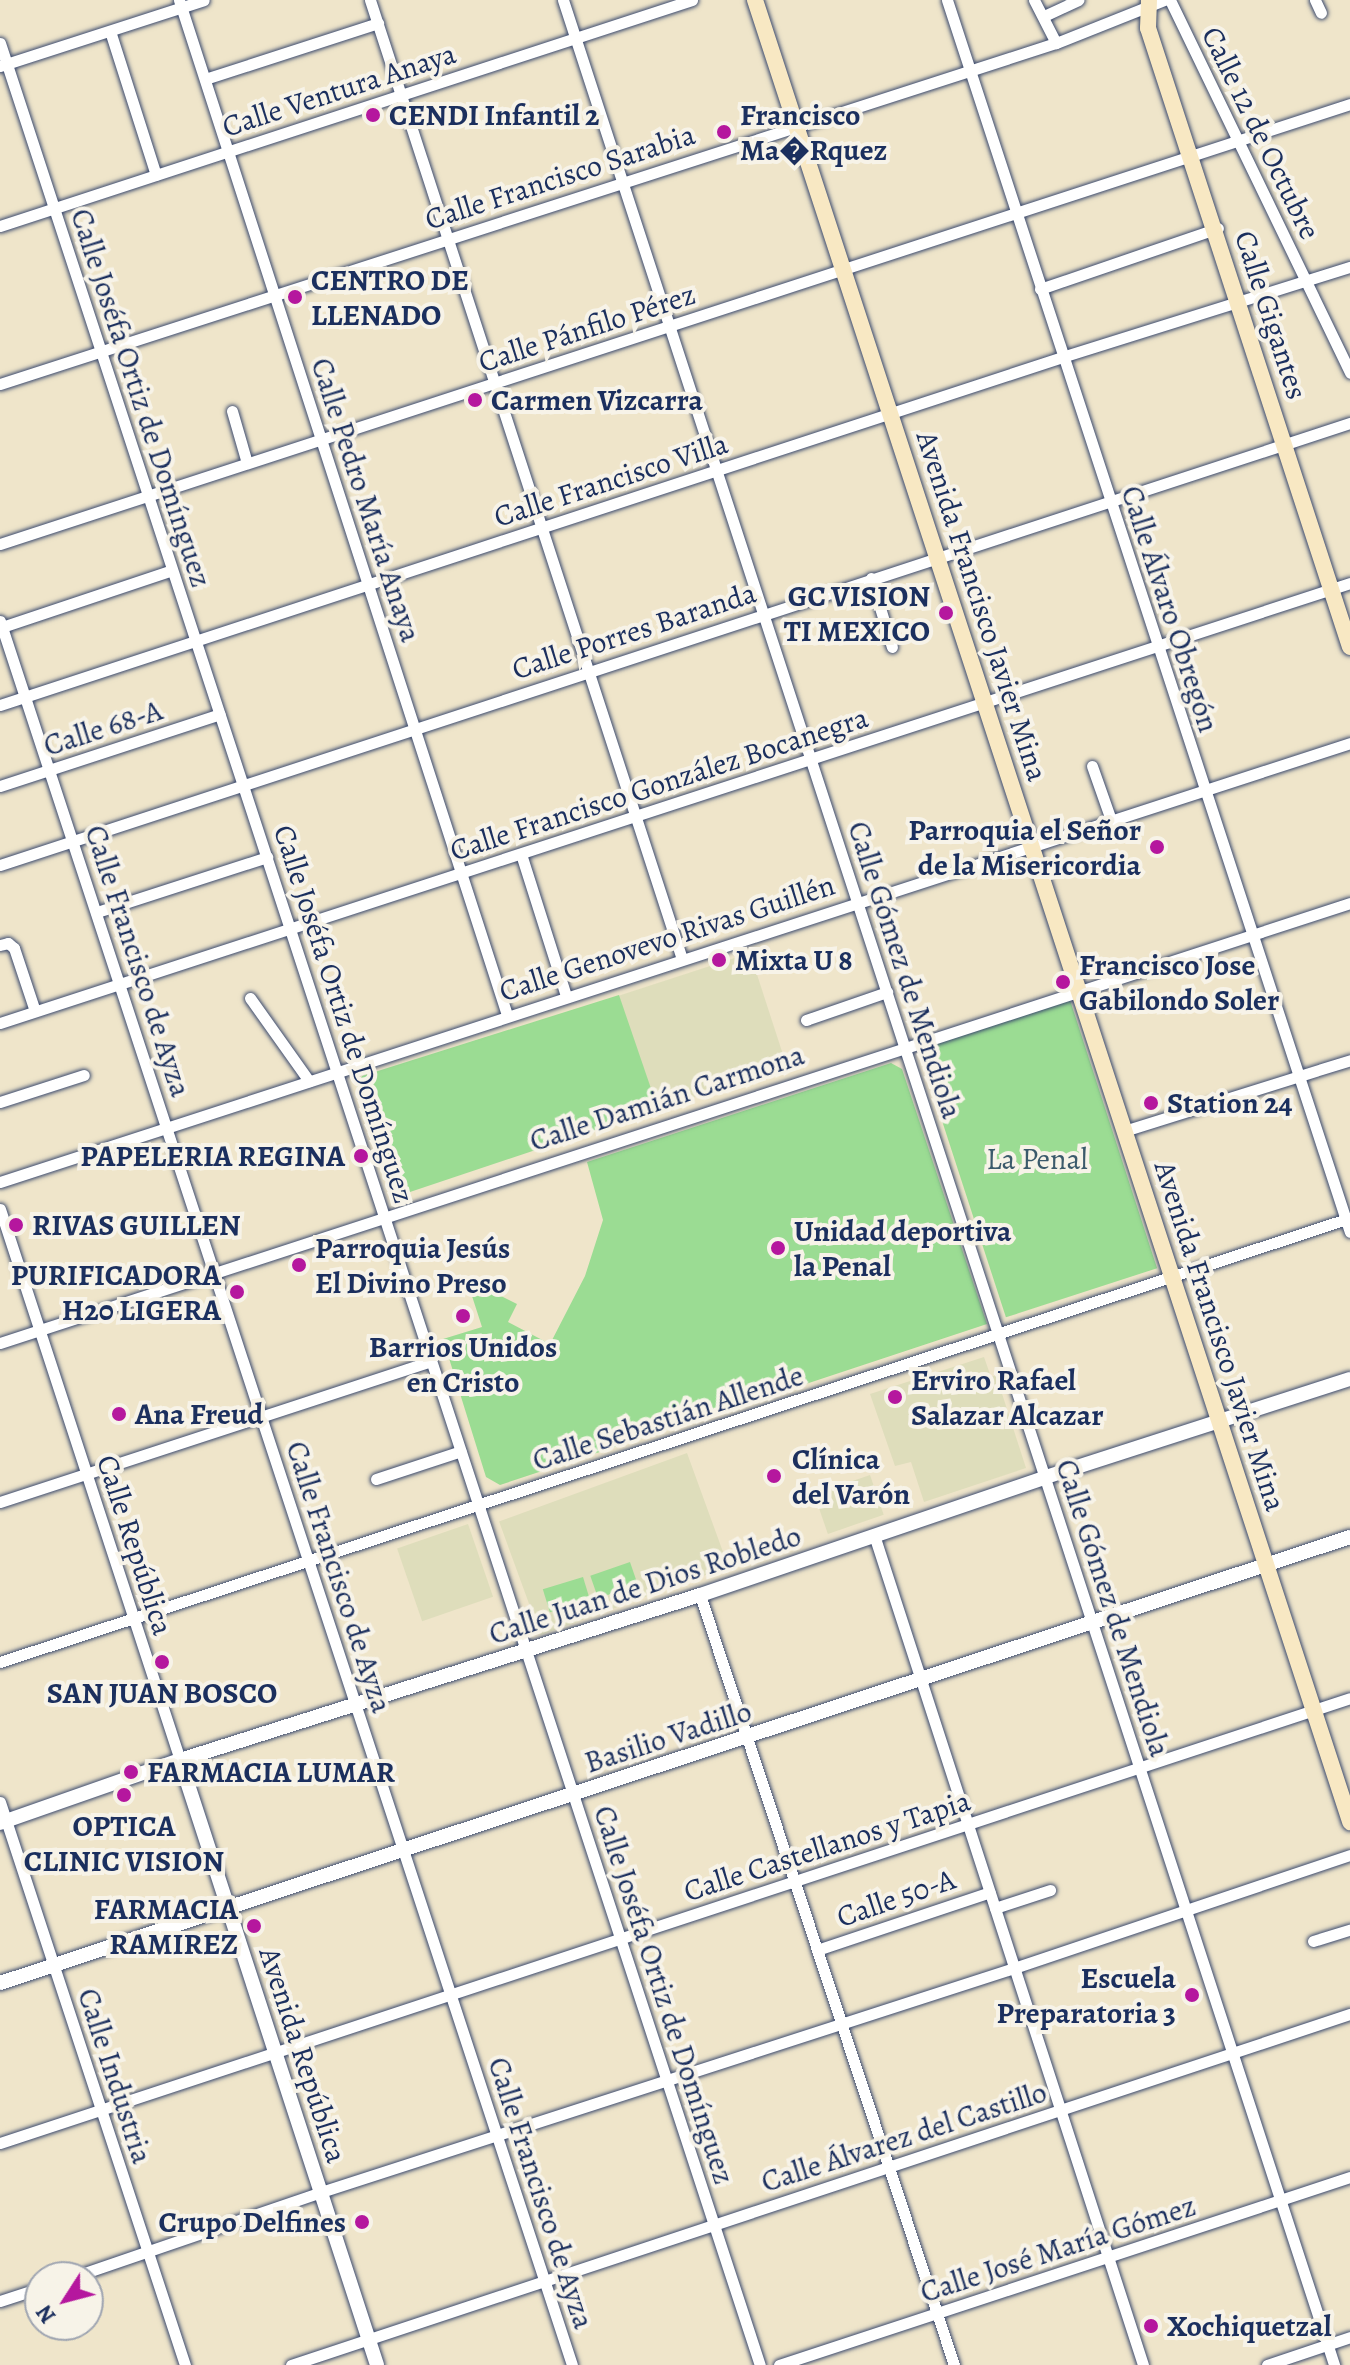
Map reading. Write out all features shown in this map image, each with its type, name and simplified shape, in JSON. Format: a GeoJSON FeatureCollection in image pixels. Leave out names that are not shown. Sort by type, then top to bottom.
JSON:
{"type":"FeatureCollection","features":[{"type":"Feature","properties":{"kind":"main road","name":"Avenida Francisco Javier Mina"},"geometry":{"type":"LineString","coordinates":[[755,0],[1350,1822]]}},
{"type":"Feature","properties":{"kind":"main road","name":"Calle Gigantes"},"geometry":{"type":"LineString","coordinates":[[1144,6],[1189,159],[1216,229],[1237,303],[1350,647]]}},
{"type":"Feature","properties":{"kind":"street"},"geometry":{"type":"LineString","coordinates":[[3,65],[110,31],[180,4],[204,0]]}},
{"type":"Feature","properties":{"kind":"street"},"geometry":{"type":"LineString","coordinates":[[370,0],[682,959]]}},
{"type":"Feature","properties":{"kind":"street","name":"Calle Gómez de Mendiola"},"geometry":{"type":"LineString","coordinates":[[563,0],[1334,2365]]}},
{"type":"Feature","properties":{"kind":"street","name":"Calle Ventura Anaya"},"geometry":{"type":"LineString","coordinates":[[0,226],[692,0]]}},
{"type":"Feature","properties":{"kind":"street","name":"Calle Álvaro Obregón"},"geometry":{"type":"LineString","coordinates":[[947,0],[1156,647],[1350,1232]]}},
{"type":"Feature","properties":{"kind":"street"},"geometry":{"type":"LineString","coordinates":[[1034,0],[1056,43]]}},
{"type":"Feature","properties":{"kind":"street"},"geometry":{"type":"LineString","coordinates":[[1044,16],[1079,0]]}},
{"type":"Feature","properties":{"kind":"street","name":"Calle Francisco Sarabia"},"geometry":{"type":"LineString","coordinates":[[0,384],[1056,43],[1144,6],[1167,0]]}},
{"type":"Feature","properties":{"kind":"street","name":"Calle 12 de Octubre"},"geometry":{"type":"LineString","coordinates":[[1167,0],[1241,142],[1350,373]]}},
{"type":"Feature","properties":{"kind":"street"},"geometry":{"type":"LineString","coordinates":[[1315,0],[1321,13]]}},
{"type":"Feature","properties":{"kind":"street","name":"Calle Pedro María Anaya"},"geometry":{"type":"LineString","coordinates":[[180,4],[507,1015]]}},
{"type":"Feature","properties":{"kind":"street"},"geometry":{"type":"LineString","coordinates":[[205,79],[378,23]]}},
{"type":"Feature","properties":{"kind":"street"},"geometry":{"type":"LineString","coordinates":[[110,31],[156,175]]}},
{"type":"Feature","properties":{"kind":"street","name":"Calle Joséfa Ortiz de Domínguez"},"geometry":{"type":"LineString","coordinates":[[0,43],[3,65],[386,1215],[760,2365]]}},
{"type":"Feature","properties":{"kind":"street","name":"Calle Pánfilo Pérez"},"geometry":{"type":"LineString","coordinates":[[0,544],[1189,159],[1350,104]]}},
{"type":"Feature","properties":{"kind":"street"},"geometry":{"type":"LineString","coordinates":[[1040,289],[1216,229]]}},
{"type":"Feature","properties":{"kind":"street","name":"Calle Francisco Villa"},"geometry":{"type":"LineString","coordinates":[[0,705],[1062,357],[1350,267]]}},
{"type":"Feature","properties":{"kind":"street"},"geometry":{"type":"LineString","coordinates":[[232,411],[247,463]]}},
{"type":"Feature","properties":{"kind":"street","name":"Calle Porres Baranda"},"geometry":{"type":"LineString","coordinates":[[0,865],[1350,423]]}},
{"type":"Feature","properties":{"kind":"street"},"geometry":{"type":"LineString","coordinates":[[1,624],[172,570]]}},
{"type":"Feature","properties":{"kind":"street"},"geometry":{"type":"LineString","coordinates":[[871,578],[892,647]]}},
{"type":"Feature","properties":{"kind":"street","name":"Calle Francisco González Bocanegra"},"geometry":{"type":"LineString","coordinates":[[0,1023],[1350,583]]}},
{"type":"Feature","properties":{"kind":"street","name":"Calle Francisco de Ayza"},"geometry":{"type":"LineString","coordinates":[[1,624],[572,2365]]}},
{"type":"Feature","properties":{"kind":"street","name":"Calle 68-A"},"geometry":{"type":"LineString","coordinates":[[0,786],[220,714]]}},
{"type":"Feature","properties":{"kind":"street","name":"Calle Genovevo Rivas Guillén"},"geometry":{"type":"LineString","coordinates":[[0,1182],[1350,743]]}},
{"type":"Feature","properties":{"kind":"street"},"geometry":{"type":"LineString","coordinates":[[1092,766],[1111,820]]}},
{"type":"Feature","properties":{"kind":"street"},"geometry":{"type":"LineString","coordinates":[[521,854],[566,996]]}},
{"type":"Feature","properties":{"kind":"street"},"geometry":{"type":"LineString","coordinates":[[97,912],[267,857]]}},
{"type":"Feature","properties":{"kind":"street","name":"Calle Damián Carmona"},"geometry":{"type":"LineString","coordinates":[[0,1343],[1078,989],[1350,903]]}},
{"type":"Feature","properties":{"kind":"street"},"geometry":{"type":"LineString","coordinates":[[0,945],[8,943],[14,948],[35,1011]]}},
{"type":"Feature","properties":{"kind":"street"},"geometry":{"type":"LineString","coordinates":[[806,1020],[887,992]]}},
{"type":"Feature","properties":{"kind":"street"},"geometry":{"type":"LineString","coordinates":[[250,998],[309,1081]]}},
{"type":"Feature","properties":{"kind":"street"},"geometry":{"type":"LineString","coordinates":[[1124,1131],[1350,1060]]}},
{"type":"Feature","properties":{"kind":"street"},"geometry":{"type":"LineString","coordinates":[[0,1102],[84,1075]]}},
{"type":"Feature","properties":{"kind":"street","name":"Calle República"},"geometry":{"type":"LineString","coordinates":[[0,1209],[180,1760]]}},
{"type":"Feature","properties":{"kind":"street","name":"Calle Sebastián Allende"},"geometry":{"type":"LineString","coordinates":[[0,1662],[1348,1219]]}},
{"type":"Feature","properties":{"kind":"street"},"geometry":{"type":"LineString","coordinates":[[0,1502],[431,1361]]}},
{"type":"Feature","properties":{"kind":"street","name":"Calle Juan de Dios Robledo"},"geometry":{"type":"LineString","coordinates":[[3,1822],[180,1760],[700,1595],[875,1538],[1046,1477],[1350,1379]]}},
{"type":"Feature","properties":{"kind":"street"},"geometry":{"type":"LineString","coordinates":[[376,1479],[461,1451]]}},
{"type":"Feature","properties":{"kind":"street","name":"Basilio Vadillo"},"geometry":{"type":"LineString","coordinates":[[0,1983],[921,1682],[1093,1621],[1350,1537]]}},
{"type":"Feature","properties":{"kind":"street"},"geometry":{"type":"LineString","coordinates":[[875,1538],[1143,2365]]}},
{"type":"Feature","properties":{"kind":"street"},"geometry":{"type":"LineString","coordinates":[[700,1595],[954,2365]]}},
{"type":"Feature","properties":{"kind":"street","name":"Calle Castellanos y Tapia"},"geometry":{"type":"LineString","coordinates":[[0,2143],[1350,1698]]}},
{"type":"Feature","properties":{"kind":"street","name":"Avenida República"},"geometry":{"type":"LineString","coordinates":[[180,1760],[377,2365]]}},
{"type":"Feature","properties":{"kind":"street","name":"Calle Industria"},"geometry":{"type":"LineString","coordinates":[[0,1802],[3,1822],[54,1966],[185,2365]]}},
{"type":"Feature","properties":{"kind":"street"},"geometry":{"type":"LineString","coordinates":[[104,2267],[321,2192],[498,2137],[1350,1855]]}},
{"type":"Feature","properties":{"kind":"street"},"geometry":{"type":"LineString","coordinates":[[995,1908],[1050,1890]]}},
{"type":"Feature","properties":{"kind":"street","name":"Calle 50-A"},"geometry":{"type":"LineString","coordinates":[[817,1950],[990,1892]]}},
{"type":"Feature","properties":{"kind":"street"},"geometry":{"type":"LineString","coordinates":[[1313,1941],[1350,1930]]}},
{"type":"Feature","properties":{"kind":"street","name":"Calle Álvarez del Castillo"},"geometry":{"type":"LineString","coordinates":[[291,2365],[1350,2014]]}},
{"type":"Feature","properties":{"kind":"street","name":"Calle José María Gómez"},"geometry":{"type":"LineString","coordinates":[[779,2365],[1350,2177]]}},
{"type":"Feature","properties":{"kind":"street"},"geometry":{"type":"LineString","coordinates":[[0,2301],[24,2293]]}},
{"type":"Feature","properties":{"kind":"street"},"geometry":{"type":"LineString","coordinates":[[1267,2365],[1350,2337]]}},
{"type":"Feature","properties":{"kind":"shaded area"},"geometry":{"type":"Polygon","coordinates":[[[750,953],[787,1067],[656,1110],[619,996],[750,953]]]}},
{"type":"Feature","properties":{"kind":"shaded area"},"geometry":{"type":"Polygon","coordinates":[[[984,1357],[991,1377],[996,1375],[1026,1468],[924,1502],[911,1462],[895,1466],[870,1394],[984,1357]]]}},
{"type":"Feature","properties":{"kind":"shaded area"},"geometry":{"type":"Polygon","coordinates":[[[687,1453],[728,1567],[540,1635],[499,1521],[687,1453]]]}},
{"type":"Feature","properties":{"kind":"shaded area"},"geometry":{"type":"Polygon","coordinates":[[[870,1475],[884,1515],[828,1534],[814,1494],[870,1475]]]}},
{"type":"Feature","properties":{"kind":"shaded area"},"geometry":{"type":"Polygon","coordinates":[[[468,1524],[493,1597],[422,1621],[397,1548],[468,1524]]]}},
{"type":"Feature","properties":{"kind":"green space"},"geometry":{"type":"Polygon","coordinates":[[[619,995],[658,1109],[404,1194],[390,1190],[357,1087],[362,1076],[619,995]]]}},
{"type":"Feature","properties":{"kind":"green space","name":"La Penal"},"geometry":{"type":"Polygon","coordinates":[[[1070,1000],[1157,1268],[1006,1317],[919,1049],[1070,1000]]]}},
{"type":"Feature","properties":{"kind":"green space","name":"Unidad deportiva la Penal"},"geometry":{"type":"Polygon","coordinates":[[[891,1063],[902,1069],[987,1324],[500,1485],[486,1477],[443,1339],[482,1327],[472,1296],[489,1290],[517,1304],[508,1322],[550,1344],[585,1276],[603,1220],[587,1162],[891,1063]]]}},
{"type":"Feature","properties":{"kind":"green space"},"geometry":{"type":"Polygon","coordinates":[[[630,1562],[638,1585],[598,1598],[590,1576],[630,1562]]]}},
{"type":"Feature","properties":{"kind":"green space"},"geometry":{"type":"Polygon","coordinates":[[[583,1577],[590,1600],[550,1612],[543,1589],[583,1577]]]}},
{"type":"Feature","properties":{"kind":"place","name":"CENDI Infantil 2"},"geometry":{"type":"Point","coordinates":[373,115]}},
{"type":"Feature","properties":{"kind":"place","name":"Francisco Ma�Rquez"},"geometry":{"type":"Point","coordinates":[724,132]}},
{"type":"Feature","properties":{"kind":"place","name":"CENTRO DE LLENADO"},"geometry":{"type":"Point","coordinates":[295,297]}},
{"type":"Feature","properties":{"kind":"place","name":"Carmen Vizcarra"},"geometry":{"type":"Point","coordinates":[475,400]}},
{"type":"Feature","properties":{"kind":"place","name":"GC VISION TI MEXICO"},"geometry":{"type":"Point","coordinates":[946,613]}},
{"type":"Feature","properties":{"kind":"place","name":"Parroquia el Señor de la Misericordia"},"geometry":{"type":"Point","coordinates":[1157,847]}},
{"type":"Feature","properties":{"kind":"place","name":"Mixta U 8"},"geometry":{"type":"Point","coordinates":[719,960]}},
{"type":"Feature","properties":{"kind":"place","name":"Francisco Jose Gabilondo Soler"},"geometry":{"type":"Point","coordinates":[1063,982]}},
{"type":"Feature","properties":{"kind":"place","name":"Station 24"},"geometry":{"type":"Point","coordinates":[1151,1103]}},
{"type":"Feature","properties":{"kind":"place","name":"PAPELERIA REGINA"},"geometry":{"type":"Point","coordinates":[361,1156]}},
{"type":"Feature","properties":{"kind":"place","name":"RIVAS GUILLEN"},"geometry":{"type":"Point","coordinates":[16,1225]}},
{"type":"Feature","properties":{"kind":"place","name":"Unidad deportiva la Penal"},"geometry":{"type":"Point","coordinates":[778,1248]}},
{"type":"Feature","properties":{"kind":"place","name":"Parroquia Jesús El Divino Preso"},"geometry":{"type":"Point","coordinates":[299,1265]}},
{"type":"Feature","properties":{"kind":"place","name":"PURIFICADORA H20 LIGERA"},"geometry":{"type":"Point","coordinates":[237,1292]}},
{"type":"Feature","properties":{"kind":"place","name":"Barrios Unidos en Cristo"},"geometry":{"type":"Point","coordinates":[463,1316]}},
{"type":"Feature","properties":{"kind":"place","name":"Erviro Rafael Salazar Alcazar"},"geometry":{"type":"Point","coordinates":[895,1397]}},
{"type":"Feature","properties":{"kind":"place","name":"Ana Freud"},"geometry":{"type":"Point","coordinates":[119,1414]}},
{"type":"Feature","properties":{"kind":"place","name":"Clínica del Varón"},"geometry":{"type":"Point","coordinates":[774,1476]}},
{"type":"Feature","properties":{"kind":"place","name":"SAN JUAN BOSCO"},"geometry":{"type":"Point","coordinates":[162,1662]}},
{"type":"Feature","properties":{"kind":"place","name":"FARMACIA LUMAR"},"geometry":{"type":"Point","coordinates":[131,1772]}},
{"type":"Feature","properties":{"kind":"place","name":"OPTICA CLINIC VISION"},"geometry":{"type":"Point","coordinates":[124,1795]}},
{"type":"Feature","properties":{"kind":"place","name":"FARMACIA RAMIREZ"},"geometry":{"type":"Point","coordinates":[254,1926]}},
{"type":"Feature","properties":{"kind":"place","name":"Escuela Preparatoria 3"},"geometry":{"type":"Point","coordinates":[1192,1995]}},
{"type":"Feature","properties":{"kind":"place","name":"Crupo Delfines"},"geometry":{"type":"Point","coordinates":[362,2222]}},
{"type":"Feature","properties":{"kind":"place","name":"Xochiquetzal"},"geometry":{"type":"Point","coordinates":[1151,2326]}}]}
